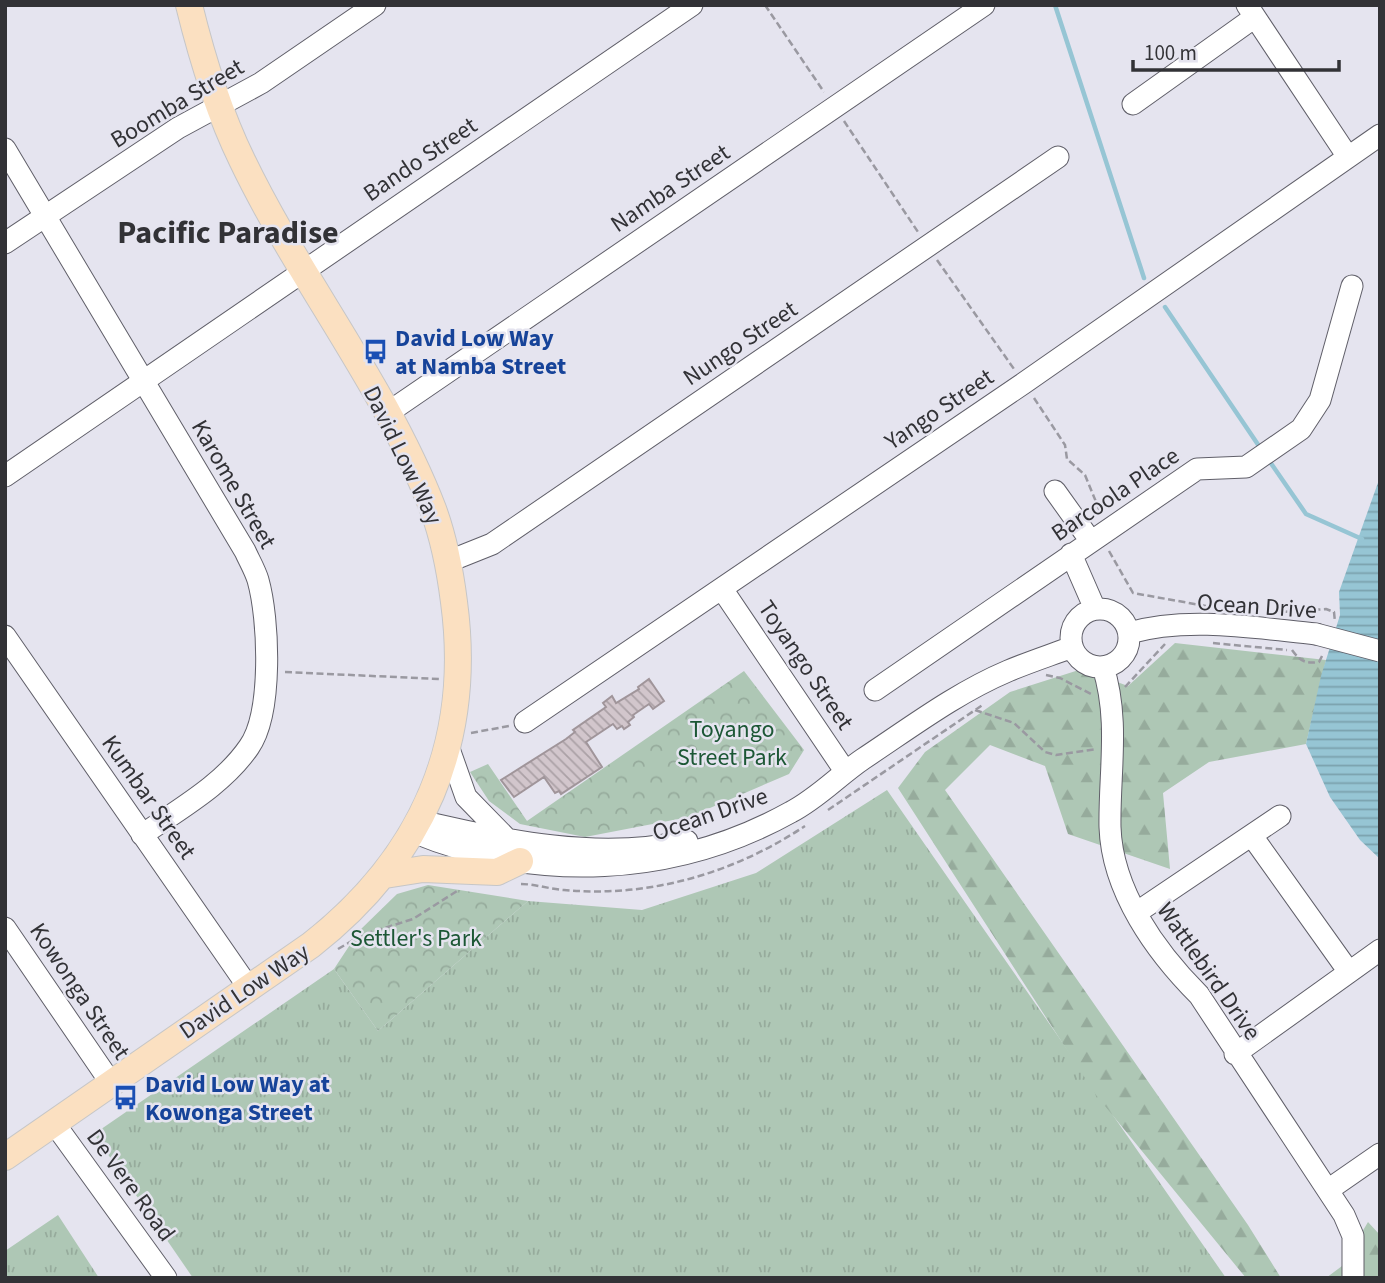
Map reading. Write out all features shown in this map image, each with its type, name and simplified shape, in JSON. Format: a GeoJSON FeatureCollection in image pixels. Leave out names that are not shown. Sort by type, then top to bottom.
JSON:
{"type":"FeatureCollection","features":[{"type":"Feature","properties":{"kind":"main road","name":"David Low Way"},"geometry":{"type":"LineString","coordinates":[[5,1157],[328,932],[386,875],[417,827],[433,794],[449,740],[458,679],[456,620],[447,562],[429,500],[386,414],[251,178],[219,106],[189,5]]}},
{"type":"Feature","properties":{"kind":"main road"},"geometry":{"type":"LineString","coordinates":[[386,875],[423,869],[497,872],[514,850]]}},
{"type":"Feature","properties":{"kind":"street","name":"Boomba Street"},"geometry":{"type":"LineString","coordinates":[[5,243],[178,128],[261,83],[375,5]]}},
{"type":"Feature","properties":{"kind":"street","name":"Bando Street"},"geometry":{"type":"LineString","coordinates":[[5,476],[303,269],[692,5]]}},
{"type":"Feature","properties":{"kind":"street","name":"Namba Street"},"geometry":{"type":"LineString","coordinates":[[386,414],[984,5]]}},
{"type":"Feature","properties":{"kind":"street"},"geometry":{"type":"LineString","coordinates":[[1133,104],[1251,11],[1348,157]]}},
{"type":"Feature","properties":{"kind":"street","name":"Yango Street"},"geometry":{"type":"LineString","coordinates":[[526,722],[1024,383],[1380,135]]}},
{"type":"Feature","properties":{"kind":"street","name":"Karome Street"},"geometry":{"type":"LineString","coordinates":[[5,149],[245,551],[258,580],[267,671],[264,702],[251,746],[229,771],[142,835]]}},
{"type":"Feature","properties":{"kind":"street","name":"Nungo Street"},"geometry":{"type":"LineString","coordinates":[[447,562],[492,544],[1058,157]]}},
{"type":"Feature","properties":{"kind":"street","name":"Barcoola Place"},"geometry":{"type":"LineString","coordinates":[[875,690],[1098,534],[1197,469],[1246,467],[1301,429],[1320,400],[1352,286]]}},
{"type":"Feature","properties":{"kind":"street"},"geometry":{"type":"LineString","coordinates":[[1055,491],[1098,534]]}},
{"type":"Feature","properties":{"kind":"street"},"geometry":{"type":"LineString","coordinates":[[1072,554],[1095,609]]}},
{"type":"Feature","properties":{"kind":"street","name":"Toyango Street"},"geometry":{"type":"LineString","coordinates":[[722,589],[845,771]]}},
{"type":"Feature","properties":{"kind":"street"},"geometry":{"type":"LineString","coordinates":[[1095,609],[1113,611],[1127,624],[1129,633],[1126,652],[1120,659],[1103,667],[1084,662],[1072,647],[1073,627],[1086,612],[1095,609]]}},
{"type":"Feature","properties":{"kind":"street","name":"Ocean Drive"},"geometry":{"type":"LineString","coordinates":[[1129,633],[1146,628],[1234,625],[1325,636],[1380,651]]}},
{"type":"Feature","properties":{"kind":"street","name":"Kumbar Street"},"geometry":{"type":"LineString","coordinates":[[5,636],[249,988]]}},
{"type":"Feature","properties":{"kind":"street","name":"Ocean Drive"},"geometry":{"type":"LineString","coordinates":[[417,827],[443,844],[514,850],[562,867],[614,867],[652,863],[694,852],[764,827],[790,813],[811,801],[845,771],[965,693],[1006,671],[1072,647]]}},
{"type":"Feature","properties":{"kind":"street","name":"Wattlebird Drive"},"geometry":{"type":"LineString","coordinates":[[1103,667],[1114,712],[1110,830],[1122,889],[1177,974],[1199,995],[1235,1054],[1328,1190],[1353,1236],[1353,1278]]}},
{"type":"Feature","properties":{"kind":"street"},"geometry":{"type":"LineString","coordinates":[[449,740],[466,797],[514,850]]}},
{"type":"Feature","properties":{"kind":"street"},"geometry":{"type":"LineString","coordinates":[[1136,913],[1280,816]]}},
{"type":"Feature","properties":{"kind":"street"},"geometry":{"type":"LineString","coordinates":[[1252,836],[1349,972]]}},
{"type":"Feature","properties":{"kind":"street","name":"Kowonga Street"},"geometry":{"type":"LineString","coordinates":[[5,929],[111,1083]]}},
{"type":"Feature","properties":{"kind":"street"},"geometry":{"type":"LineString","coordinates":[[1235,1054],[1380,950]]}},
{"type":"Feature","properties":{"kind":"street","name":"De Vere Road"},"geometry":{"type":"LineString","coordinates":[[54,1123],[166,1278]]}},
{"type":"Feature","properties":{"kind":"street"},"geometry":{"type":"LineString","coordinates":[[1328,1190],[1380,1154]]}},
{"type":"Feature","properties":{"kind":"path"},"geometry":{"type":"LineString","coordinates":[[765,5],[1024,383],[1065,445],[1067,459],[1085,475],[1098,534],[1133,593],[1211,607]]}},
{"type":"Feature","properties":{"kind":"path"},"geometry":{"type":"LineString","coordinates":[[1274,612],[1326,609],[1334,612],[1336,620],[1325,636],[1319,663],[1301,661],[1292,650]]}},
{"type":"Feature","properties":{"kind":"path"},"geometry":{"type":"LineString","coordinates":[[267,671],[458,679]]}},
{"type":"Feature","properties":{"kind":"path"},"geometry":{"type":"LineString","coordinates":[[975,710],[1014,723],[1045,752],[1056,755],[1113,747]]}},
{"type":"Feature","properties":{"kind":"path"},"geometry":{"type":"LineString","coordinates":[[449,740],[526,722]]}},
{"type":"Feature","properties":{"kind":"green space"},"geometry":{"type":"Polygon","coordinates":[[[1175,643],[1326,660],[1306,744],[1209,762],[1163,793],[1170,869],[1068,834],[1045,766],[990,745],[945,790],[1248,1225],[1281,1278],[1246,1278],[1096,1095],[898,788],[925,752],[1010,692],[1082,669],[1128,686],[1175,643]]]}},
{"type":"Feature","properties":{"kind":"green space","name":"Toyango Street Park"},"geometry":{"type":"Polygon","coordinates":[[[744,671],[804,750],[789,774],[689,817],[585,837],[520,824],[489,801],[470,772],[488,764],[527,821],[744,671]]]}},
{"type":"Feature","properties":{"kind":"green space"},"geometry":{"type":"Polygon","coordinates":[[[887,790],[1226,1278],[193,1278],[94,1134],[334,969],[378,1031],[528,901],[642,910],[756,873],[887,790]]]}},
{"type":"Feature","properties":{"kind":"green space","name":"Settler's Park"},"geometry":{"type":"Polygon","coordinates":[[[428,885],[528,901],[378,1031],[334,969],[359,931],[397,894],[428,885]]]}},
{"type":"Feature","properties":{"kind":"green space"},"geometry":{"type":"Polygon","coordinates":[[[58,1215],[99,1278],[5,1278],[5,1251],[58,1215]]]}},
{"type":"Feature","properties":{"kind":"green space"},"geometry":{"type":"Polygon","coordinates":[[[1368,1222],[1380,1235],[1380,1278],[1326,1278],[1342,1266],[1368,1222]]]}},
{"type":"Feature","properties":{"kind":"water"},"geometry":{"type":"Polygon","coordinates":[[[1380,477],[1380,859],[1360,840],[1330,797],[1306,744],[1321,676],[1340,615],[1339,592],[1380,477]]]}},
{"type":"Feature","properties":{"kind":"building"},"geometry":{"type":"Polygon","coordinates":[[[649,679],[664,701],[653,709],[649,704],[633,715],[628,722],[630,725],[624,729],[622,726],[617,729],[613,724],[586,742],[602,767],[561,794],[559,791],[555,793],[544,777],[514,797],[501,780],[566,739],[575,732],[573,730],[606,707],[603,703],[612,696],[616,703],[639,689],[638,687],[649,679]]]}},
{"type":"Feature","properties":{"kind":"waterway"},"geometry":{"type":"LineString","coordinates":[[1055,5],[1144,278]]}},
{"type":"Feature","properties":{"kind":"waterway"},"geometry":{"type":"LineString","coordinates":[[1165,307],[1261,449]]}},
{"type":"Feature","properties":{"kind":"waterway"},"geometry":{"type":"LineString","coordinates":[[1268,459],[1306,514],[1362,539]]}},
{"type":"Feature","properties":{"kind":"place","name":"David Low Way at Namba Street"},"geometry":{"type":"Point","coordinates":[375,352]}},
{"type":"Feature","properties":{"kind":"place","name":"David Low Way at Kowonga Street"},"geometry":{"type":"Point","coordinates":[125,1098]}},
{"type":"Feature","properties":{"kind":"district","name":"Pacific Paradise"},"geometry":{"type":"Point","coordinates":[228,232]}}]}
